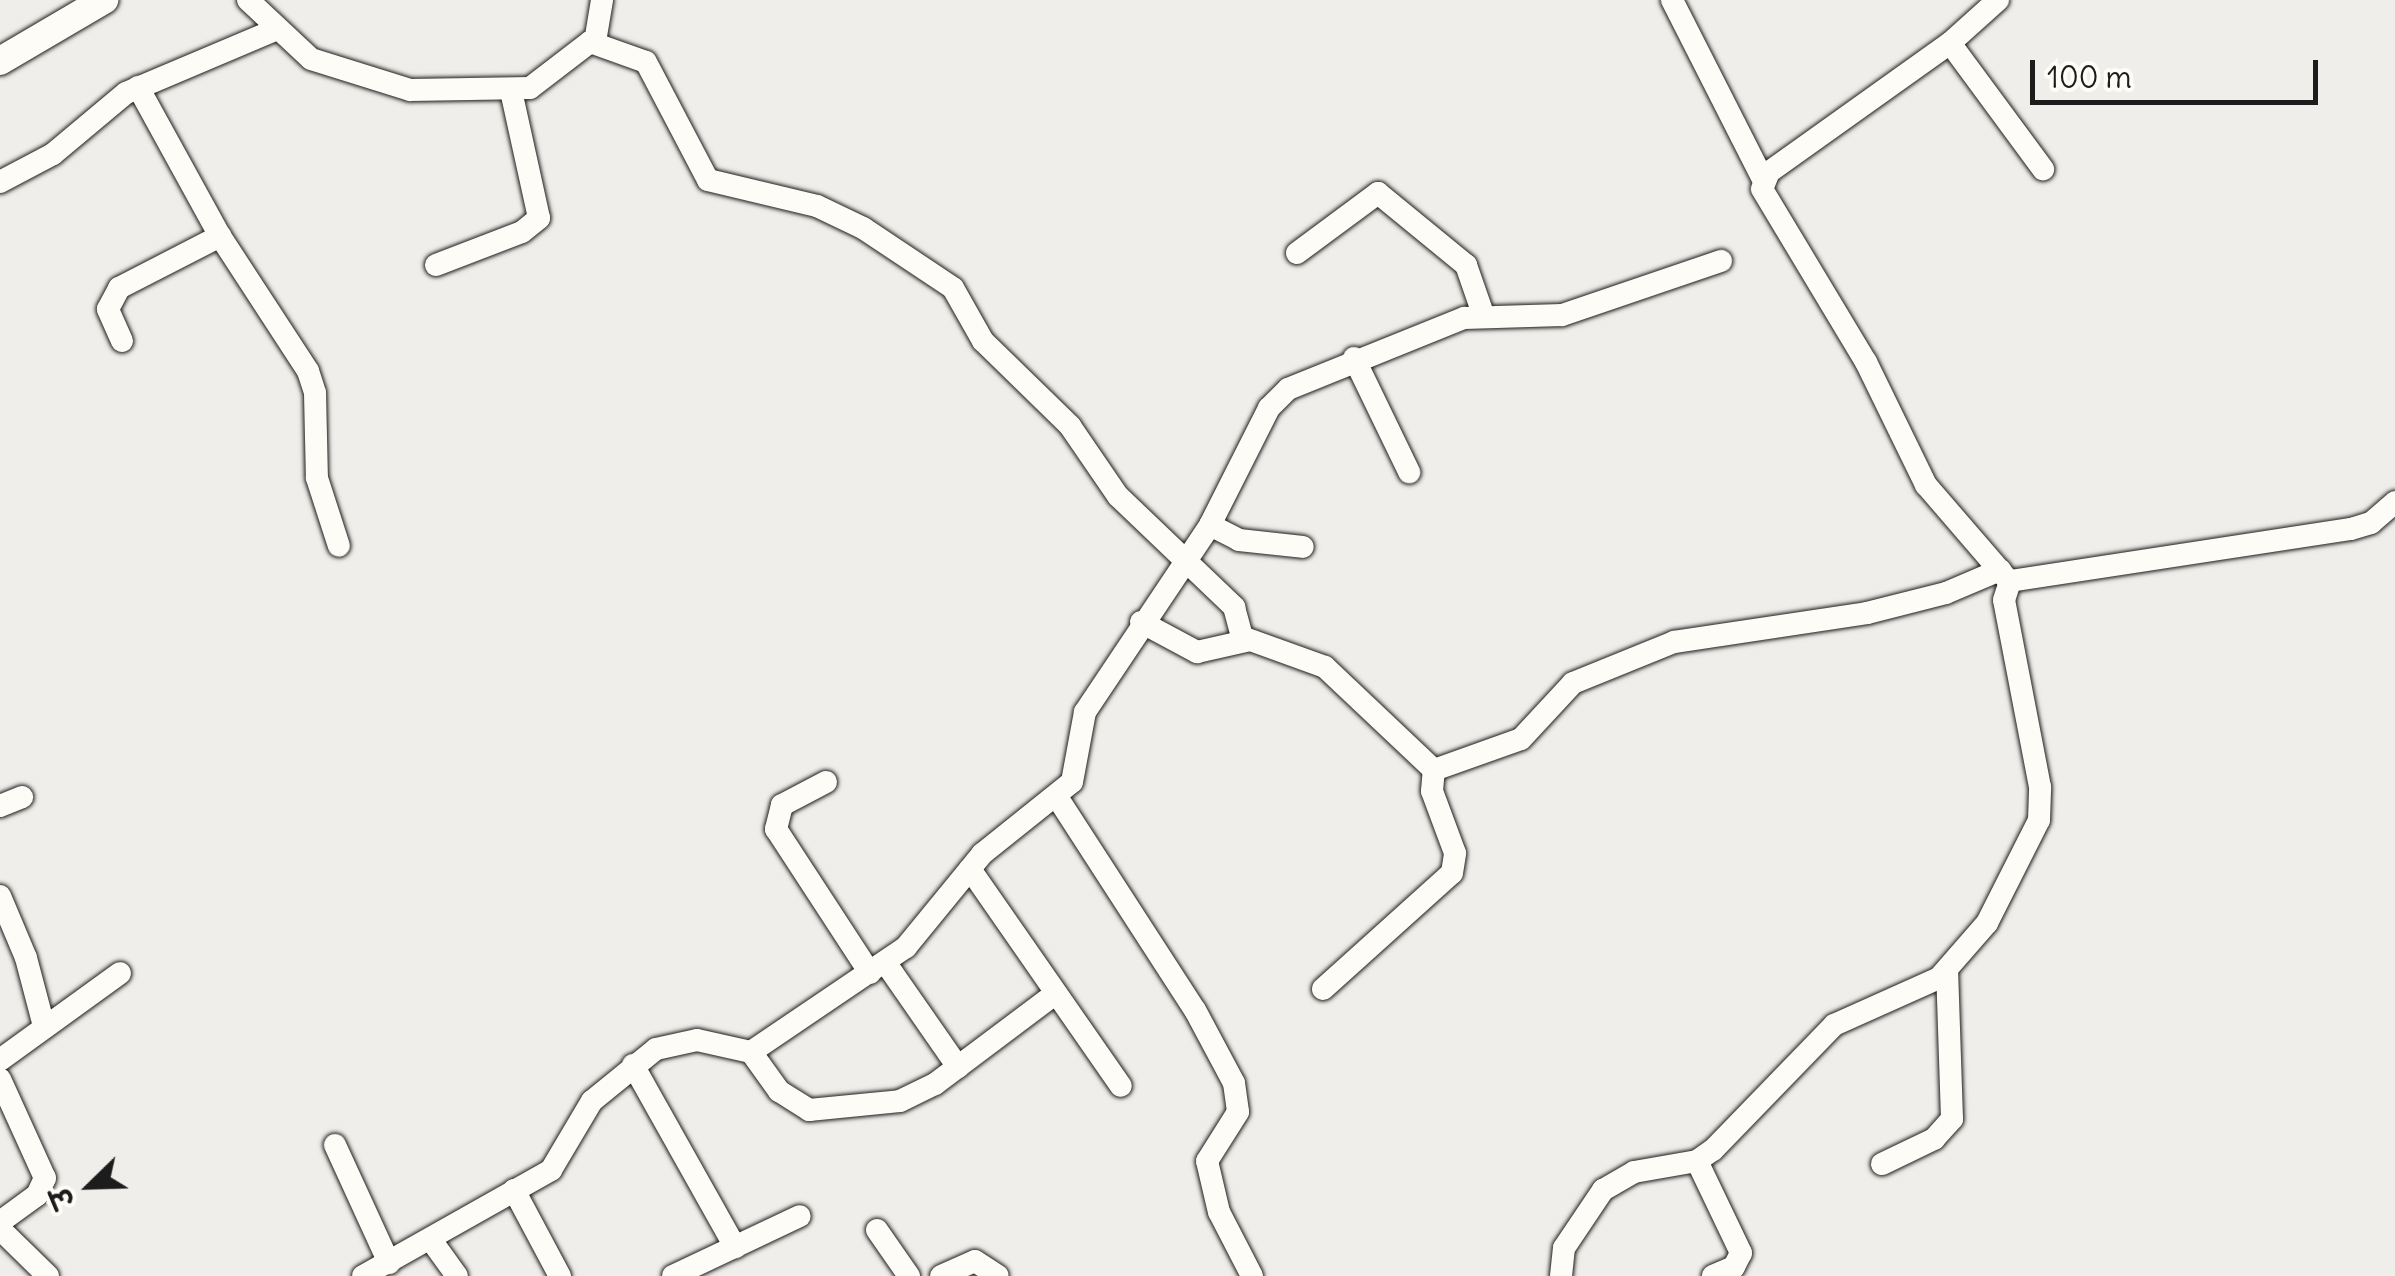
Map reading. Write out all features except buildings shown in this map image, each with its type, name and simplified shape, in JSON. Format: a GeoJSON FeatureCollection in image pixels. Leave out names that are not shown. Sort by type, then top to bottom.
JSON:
{"type":"FeatureCollection","features":[{"type":"Feature","properties":{"kind":"street"},"geometry":{"type":"LineString","coordinates":[[0,61],[104,0]]}},
{"type":"Feature","properties":{"kind":"street"},"geometry":{"type":"LineString","coordinates":[[248,0],[274,30],[311,59],[381,85],[510,91],[550,78],[595,42],[602,0]]}},
{"type":"Feature","properties":{"kind":"street"},"geometry":{"type":"LineString","coordinates":[[1561,1276],[1564,1248],[1603,1190],[1634,1172],[1697,1160],[1834,1024],[1947,972],[1988,923],[2039,820],[2040,786],[2004,600],[2004,576],[1926,485],[1834,305],[1765,202],[1763,179],[1672,0]]}},
{"type":"Feature","properties":{"kind":"street"},"geometry":{"type":"LineString","coordinates":[[1763,179],[1950,43],[1998,0]]}},
{"type":"Feature","properties":{"kind":"street"},"geometry":{"type":"LineString","coordinates":[[0,182],[53,154],[138,87],[274,30]]}},
{"type":"Feature","properties":{"kind":"street"},"geometry":{"type":"LineString","coordinates":[[595,42],[646,62],[708,180],[817,206],[863,228],[954,288],[999,360],[1070,426],[1118,496],[1234,607],[1246,641]]}},
{"type":"Feature","properties":{"kind":"street"},"geometry":{"type":"LineString","coordinates":[[1950,43],[2043,170]]}},
{"type":"Feature","properties":{"kind":"street"},"geometry":{"type":"LineString","coordinates":[[138,87],[220,236],[308,371],[315,393],[317,478],[339,546]]}},
{"type":"Feature","properties":{"kind":"street"},"geometry":{"type":"LineString","coordinates":[[436,264],[522,232],[539,218],[510,91]]}},
{"type":"Feature","properties":{"kind":"street"},"geometry":{"type":"LineString","coordinates":[[1297,252],[1378,193],[1458,256],[1481,294],[1484,317]]}},
{"type":"Feature","properties":{"kind":"street"},"geometry":{"type":"LineString","coordinates":[[122,341],[108,308],[120,288],[220,236]]}},
{"type":"Feature","properties":{"kind":"street"},"geometry":{"type":"LineString","coordinates":[[363,1276],[551,1170],[578,1118],[634,1065],[673,1041],[751,1052],[906,947],[970,868],[1057,798],[1078,768],[1085,712],[1210,525],[1269,408],[1288,389],[1427,329],[1484,317],[1562,315],[1721,261]]}},
{"type":"Feature","properties":{"kind":"street"},"geometry":{"type":"LineString","coordinates":[[1354,358],[1410,472]]}},
{"type":"Feature","properties":{"kind":"street"},"geometry":{"type":"LineString","coordinates":[[1434,770],[1520,739],[1572,684],[1651,650],[1867,613],[2004,576],[2351,529],[2371,523],[2395,502]]}},
{"type":"Feature","properties":{"kind":"street"},"geometry":{"type":"LineString","coordinates":[[1210,525],[1240,540],[1303,548]]}},
{"type":"Feature","properties":{"kind":"street"},"geometry":{"type":"LineString","coordinates":[[1142,622],[1197,652],[1246,641],[1325,666],[1434,770]]}},
{"type":"Feature","properties":{"kind":"street"},"geometry":{"type":"LineString","coordinates":[[1323,990],[1452,873],[1455,853],[1432,791],[1434,770]]}},
{"type":"Feature","properties":{"kind":"street"},"geometry":{"type":"LineString","coordinates":[[826,782],[782,806],[776,830],[878,968],[958,1066]]}},
{"type":"Feature","properties":{"kind":"street"},"geometry":{"type":"LineString","coordinates":[[1057,798],[1194,1010],[1234,1084],[1238,1112],[1207,1160],[1219,1212],[1252,1276]]}},
{"type":"Feature","properties":{"kind":"street"},"geometry":{"type":"LineString","coordinates":[[970,868],[1121,1086]]}},
{"type":"Feature","properties":{"kind":"street"},"geometry":{"type":"LineString","coordinates":[[0,896],[26,958],[44,1026]]}},
{"type":"Feature","properties":{"kind":"street"},"geometry":{"type":"LineString","coordinates":[[1882,1164],[1934,1139],[1952,1120],[1947,972]]}},
{"type":"Feature","properties":{"kind":"street"},"geometry":{"type":"LineString","coordinates":[[0,1060],[120,973]]}},
{"type":"Feature","properties":{"kind":"street"},"geometry":{"type":"LineString","coordinates":[[751,1052],[779,1091],[808,1110],[900,1101],[958,1066],[1056,994]]}},
{"type":"Feature","properties":{"kind":"street"},"geometry":{"type":"LineString","coordinates":[[634,1065],[734,1247]]}},
{"type":"Feature","properties":{"kind":"street"},"geometry":{"type":"LineString","coordinates":[[0,1079],[45,1178],[37,1195],[0,1226],[48,1276]]}},
{"type":"Feature","properties":{"kind":"street"},"geometry":{"type":"LineString","coordinates":[[336,1145],[389,1262]]}},
{"type":"Feature","properties":{"kind":"street"},"geometry":{"type":"LineString","coordinates":[[1697,1160],[1741,1253],[1734,1267],[1713,1276]]}},
{"type":"Feature","properties":{"kind":"street"},"geometry":{"type":"LineString","coordinates":[[514,1190],[560,1276]]}},
{"type":"Feature","properties":{"kind":"street"},"geometry":{"type":"LineString","coordinates":[[673,1276],[800,1216]]}},
{"type":"Feature","properties":{"kind":"street"},"geometry":{"type":"LineString","coordinates":[[877,1230],[909,1276]]}},
{"type":"Feature","properties":{"kind":"street"},"geometry":{"type":"LineString","coordinates":[[431,1240],[457,1276]]}},
{"type":"Feature","properties":{"kind":"street"},"geometry":{"type":"LineString","coordinates":[[941,1276],[975,1261],[998,1276]]}}]}
